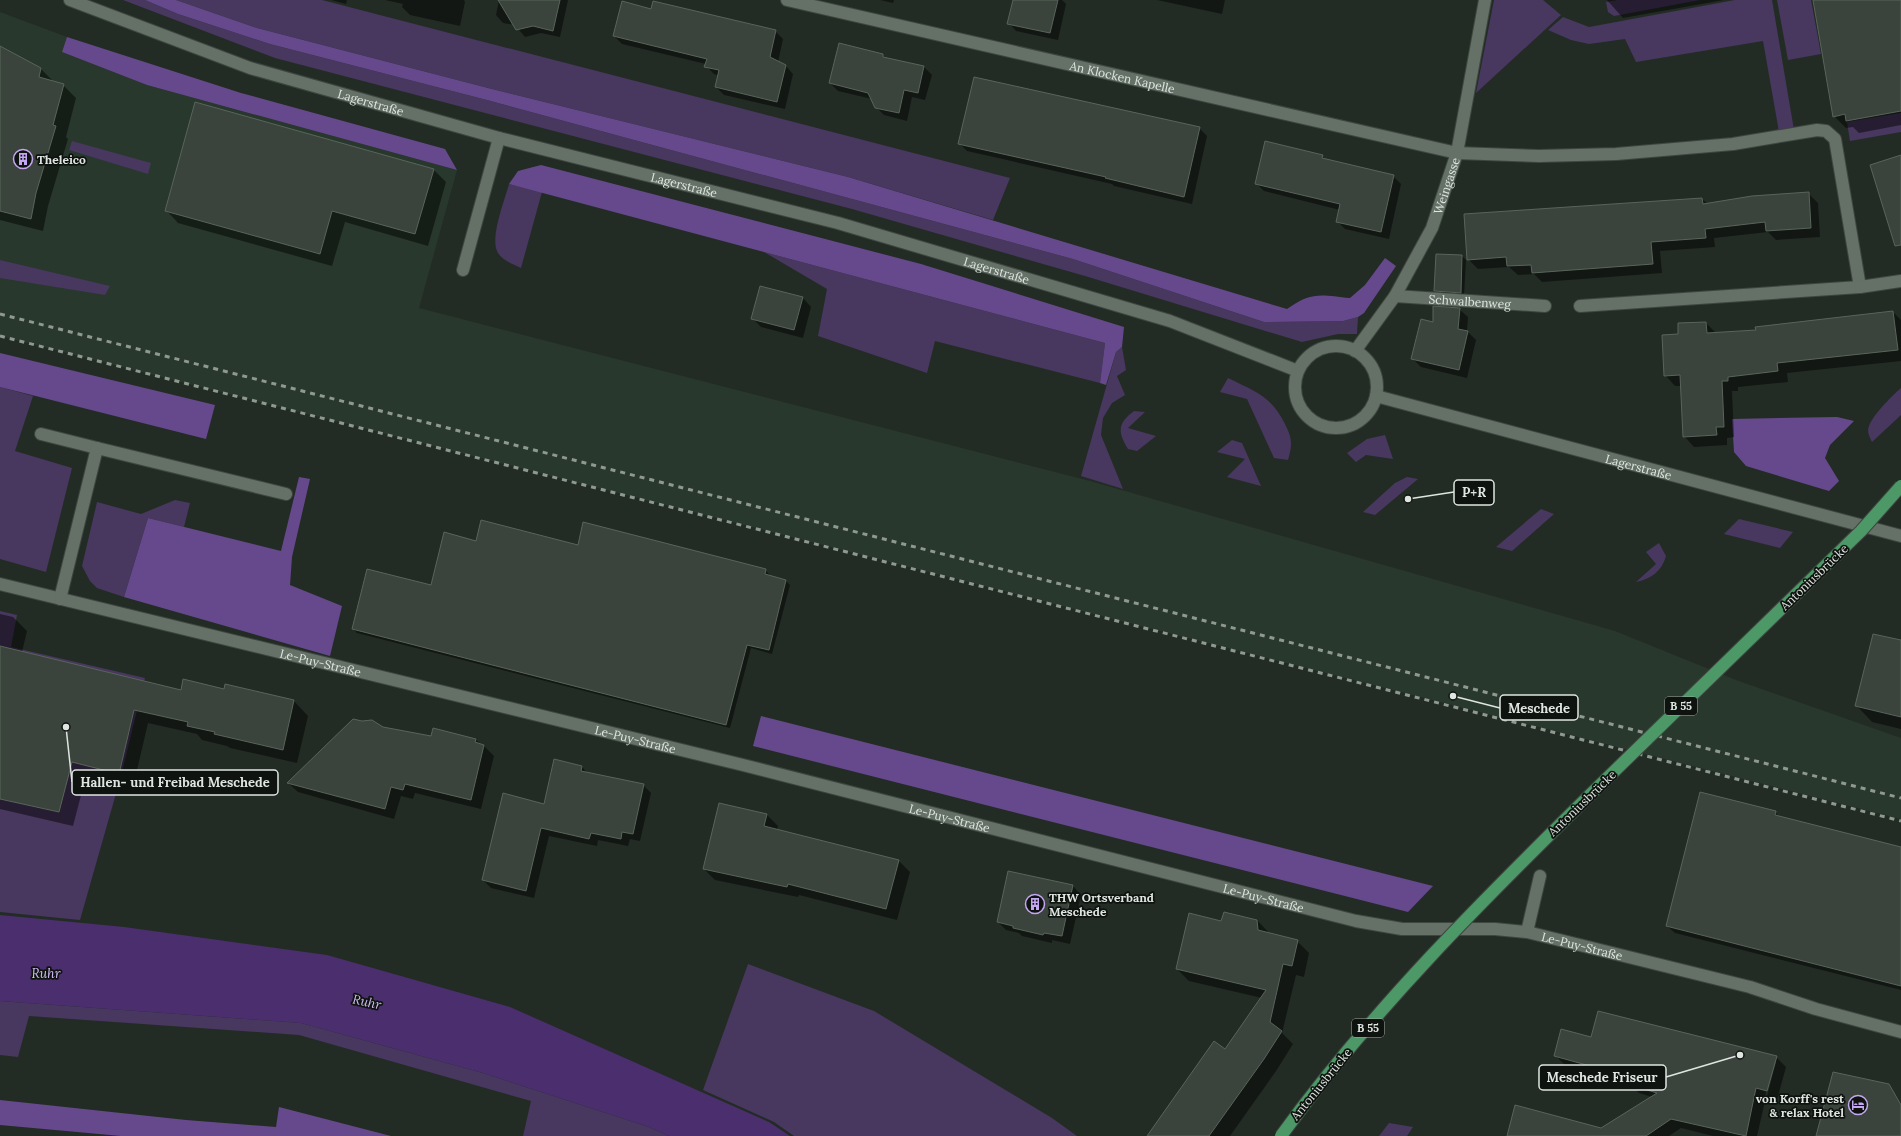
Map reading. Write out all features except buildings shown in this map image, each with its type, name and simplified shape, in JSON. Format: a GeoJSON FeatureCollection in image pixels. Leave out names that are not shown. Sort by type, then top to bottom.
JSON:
{"type":"FeatureCollection","features":[{"type":"Feature","properties":{"kind":"main road","name":"Antoniusbrücke"},"geometry":{"type":"LineString","coordinates":[[1281,1136],[1343,1056],[1460,925],[1522,861],[1861,531],[1901,486]]}},
{"type":"Feature","properties":{"kind":"street","name":"Lagerstraße"},"geometry":{"type":"LineString","coordinates":[[70,0],[250,68],[499,138],[838,223],[1170,321],[1298,371]]}},
{"type":"Feature","properties":{"kind":"street","name":"An Klocken Kapelle"},"geometry":{"type":"LineString","coordinates":[[787,0],[1457,153],[1539,156],[1616,154],[1733,144],[1817,130],[1826,131],[1835,139],[1838,148],[1860,287]]}},
{"type":"Feature","properties":{"kind":"street","name":"Weingasse"},"geometry":{"type":"LineString","coordinates":[[1355,351],[1395,296],[1432,228],[1457,153],[1485,0]]}},
{"type":"Feature","properties":{"kind":"street"},"geometry":{"type":"LineString","coordinates":[[463,270],[499,138]]}},
{"type":"Feature","properties":{"kind":"street"},"geometry":{"type":"LineString","coordinates":[[1580,306],[1860,287],[1901,281]]}},
{"type":"Feature","properties":{"kind":"street","name":"Schwalbenweg"},"geometry":{"type":"LineString","coordinates":[[1395,296],[1544,306]]}},
{"type":"Feature","properties":{"kind":"street"},"geometry":{"type":"LineString","coordinates":[[1330,347],[1343,347],[1355,351],[1365,358],[1373,368],[1377,380],[1374,404],[1368,414],[1358,422],[1347,427],[1335,428],[1323,426],[1311,419],[1302,409],[1296,396],[1298,371],[1307,359],[1317,351],[1330,347]]}},
{"type":"Feature","properties":{"kind":"street","name":"Lagerstraße"},"geometry":{"type":"LineString","coordinates":[[1376,396],[1715,488],[1901,536]]}},
{"type":"Feature","properties":{"kind":"street"},"geometry":{"type":"LineString","coordinates":[[40,434],[286,494]]}},
{"type":"Feature","properties":{"kind":"street"},"geometry":{"type":"LineString","coordinates":[[60,599],[97,448]]}},
{"type":"Feature","properties":{"kind":"street","name":"Le-Puy-Straße"},"geometry":{"type":"LineString","coordinates":[[0,584],[796,778],[1356,921],[1402,929],[1495,929],[1527,932],[1750,987],[1816,1010],[1901,1032]]}},
{"type":"Feature","properties":{"kind":"street"},"geometry":{"type":"LineString","coordinates":[[1527,932],[1540,876]]}},
{"type":"Feature","properties":{"kind":"shaded area"},"geometry":{"type":"Polygon","coordinates":[[[123,0],[145,0],[178,14],[270,44],[487,100],[1073,259],[1264,322],[1343,321],[1358,317],[1357,334],[1338,334],[1302,342],[1085,276],[852,209],[275,58],[123,0]]]}},
{"type":"Feature","properties":{"kind":"shaded area"},"geometry":{"type":"Polygon","coordinates":[[[145,0],[176,0],[257,28],[488,88],[848,177],[1287,309],[1303,299],[1310,297],[1324,295],[1350,298],[1365,285],[1385,258],[1396,266],[1364,313],[1358,317],[1343,321],[1264,322],[1073,259],[487,100],[270,44],[178,14],[145,0]]]}},
{"type":"Feature","properties":{"kind":"shaded area"},"geometry":{"type":"Polygon","coordinates":[[[176,0],[322,0],[1010,178],[993,220],[848,177],[488,88],[257,28],[176,0]]]}},
{"type":"Feature","properties":{"kind":"shaded area"},"geometry":{"type":"Polygon","coordinates":[[[1494,0],[1543,0],[1561,15],[1476,93],[1494,0]]]}},
{"type":"Feature","properties":{"kind":"shaded area"},"geometry":{"type":"Polygon","coordinates":[[[1618,0],[1700,0],[1614,16],[1608,12],[1606,2],[1618,0]]]}},
{"type":"Feature","properties":{"kind":"shaded area"},"geometry":{"type":"Polygon","coordinates":[[[1735,0],[1772,0],[1794,130],[1779,132],[1763,41],[1636,62],[1625,39],[1589,44],[1571,40],[1548,30],[1563,17],[1589,27],[1735,0]]]}},
{"type":"Feature","properties":{"kind":"shaded area"},"geometry":{"type":"Polygon","coordinates":[[[1777,0],[1811,0],[1821,54],[1788,60],[1777,0]]]}},
{"type":"Feature","properties":{"kind":"shaded area"},"geometry":{"type":"Polygon","coordinates":[[[0,12],[67,37],[62,52],[147,85],[457,170],[419,308],[1090,481],[1615,631],[1736,680],[1901,738],[1901,819],[0,336],[0,12]]]}},
{"type":"Feature","properties":{"kind":"shaded area"},"geometry":{"type":"Polygon","coordinates":[[[67,37],[241,93],[445,149],[457,170],[147,85],[62,52],[67,37]]]}},
{"type":"Feature","properties":{"kind":"shaded area"},"geometry":{"type":"Polygon","coordinates":[[[1901,113],[1901,132],[1850,141],[1847,122],[1901,113]]]}},
{"type":"Feature","properties":{"kind":"shaded area"},"geometry":{"type":"Polygon","coordinates":[[[72,141],[151,163],[148,174],[69,150],[72,141]]]}},
{"type":"Feature","properties":{"kind":"shaded area"},"geometry":{"type":"Polygon","coordinates":[[[541,165],[921,264],[1124,327],[1122,347],[1116,352],[1106,385],[1100,383],[1105,343],[509,184],[518,171],[541,165]]]}},
{"type":"Feature","properties":{"kind":"shaded area"},"geometry":{"type":"Polygon","coordinates":[[[509,184],[542,192],[521,268],[503,258],[498,253],[496,247],[496,229],[509,184]]]}},
{"type":"Feature","properties":{"kind":"shaded area"},"geometry":{"type":"Polygon","coordinates":[[[764,252],[1105,343],[1100,383],[935,341],[927,373],[818,336],[827,289],[764,252]]]}},
{"type":"Feature","properties":{"kind":"shaded area"},"geometry":{"type":"Polygon","coordinates":[[[0,260],[110,286],[105,295],[0,278],[0,260]]]}},
{"type":"Feature","properties":{"kind":"shaded area"},"geometry":{"type":"Polygon","coordinates":[[[1122,347],[1126,370],[1117,376],[1125,395],[1112,403],[1103,418],[1101,435],[1123,489],[1081,476],[1116,352],[1122,347]]]}},
{"type":"Feature","properties":{"kind":"shaded area"},"geometry":{"type":"Polygon","coordinates":[[[0,353],[215,405],[206,439],[0,387],[0,353]]]}},
{"type":"Feature","properties":{"kind":"shaded area"},"geometry":{"type":"Polygon","coordinates":[[[1228,378],[1260,395],[1279,413],[1289,432],[1291,441],[1291,449],[1288,460],[1274,458],[1247,399],[1220,392],[1228,378]]]}},
{"type":"Feature","properties":{"kind":"shaded area"},"geometry":{"type":"Polygon","coordinates":[[[0,387],[33,396],[15,451],[72,468],[46,572],[0,559],[0,387]]]}},
{"type":"Feature","properties":{"kind":"shaded area"},"geometry":{"type":"Polygon","coordinates":[[[1901,388],[1901,415],[1872,442],[1868,430],[1869,425],[1892,396],[1901,388]]]}},
{"type":"Feature","properties":{"kind":"shaded area"},"geometry":{"type":"Polygon","coordinates":[[[1134,411],[1145,412],[1128,428],[1156,436],[1137,451],[1128,449],[1124,443],[1121,432],[1122,424],[1125,419],[1134,411]]]}},
{"type":"Feature","properties":{"kind":"shaded area"},"geometry":{"type":"Polygon","coordinates":[[[1837,417],[1854,421],[1830,445],[1825,458],[1839,481],[1829,491],[1746,466],[1734,452],[1732,419],[1837,417]]]}},
{"type":"Feature","properties":{"kind":"shaded area"},"geometry":{"type":"Polygon","coordinates":[[[1385,435],[1393,459],[1366,455],[1356,462],[1347,453],[1367,439],[1385,435]]]}},
{"type":"Feature","properties":{"kind":"shaded area"},"geometry":{"type":"Polygon","coordinates":[[[1232,440],[1242,443],[1261,486],[1227,477],[1245,459],[1217,452],[1232,440]]]}},
{"type":"Feature","properties":{"kind":"shaded area"},"geometry":{"type":"Polygon","coordinates":[[[299,477],[310,479],[292,557],[290,585],[342,606],[330,656],[124,597],[148,518],[281,551],[299,477]]]}},
{"type":"Feature","properties":{"kind":"shaded area"},"geometry":{"type":"Polygon","coordinates":[[[1407,477],[1418,479],[1375,515],[1363,512],[1395,483],[1407,477]]]}},
{"type":"Feature","properties":{"kind":"shaded area"},"geometry":{"type":"Polygon","coordinates":[[[175,500],[190,503],[184,527],[148,518],[124,597],[97,588],[90,581],[82,566],[97,502],[141,514],[175,500]]]}},
{"type":"Feature","properties":{"kind":"shaded area"},"geometry":{"type":"Polygon","coordinates":[[[1541,509],[1554,514],[1512,551],[1496,547],[1541,509]]]}},
{"type":"Feature","properties":{"kind":"shaded area"},"geometry":{"type":"Polygon","coordinates":[[[1739,519],[1793,532],[1780,548],[1724,534],[1739,519]]]}},
{"type":"Feature","properties":{"kind":"shaded area"},"geometry":{"type":"Polygon","coordinates":[[[1659,543],[1666,556],[1662,566],[1655,574],[1636,582],[1656,564],[1646,552],[1659,543]]]}},
{"type":"Feature","properties":{"kind":"shaded area"},"geometry":{"type":"Polygon","coordinates":[[[0,611],[17,615],[11,647],[145,678],[121,776],[80,920],[0,912],[0,611]]]}},
{"type":"Feature","properties":{"kind":"shaded area"},"geometry":{"type":"Polygon","coordinates":[[[761,716],[1433,886],[1408,912],[753,746],[761,716]]]}},
{"type":"Feature","properties":{"kind":"shaded area"},"geometry":{"type":"Polygon","coordinates":[[[748,964],[874,1011],[1052,1118],[1077,1136],[794,1136],[774,1122],[703,1090],[748,964]]]}},
{"type":"Feature","properties":{"kind":"shaded area"},"geometry":{"type":"Polygon","coordinates":[[[0,1001],[301,1023],[483,1073],[649,1127],[669,1136],[523,1136],[531,1101],[299,1035],[29,1016],[18,1057],[0,1055],[0,1001]]]}},
{"type":"Feature","properties":{"kind":"shaded area"},"geometry":{"type":"Polygon","coordinates":[[[0,1100],[186,1120],[276,1127],[279,1107],[391,1136],[121,1136],[0,1125],[0,1100]]]}},
{"type":"Feature","properties":{"kind":"shaded area"},"geometry":{"type":"Polygon","coordinates":[[[1389,1123],[1413,1127],[1407,1136],[1379,1136],[1389,1123]]]}},
{"type":"Feature","properties":{"kind":"water","name":"Ruhr"},"geometry":{"type":"Polygon","coordinates":[[[0,915],[124,927],[327,955],[510,1007],[769,1122],[790,1136],[669,1136],[649,1127],[483,1073],[301,1023],[0,1001],[0,915]]]}},
{"type":"Feature","properties":{"kind":"railway"},"geometry":{"type":"LineString","coordinates":[[0,314],[1901,798]]}},
{"type":"Feature","properties":{"kind":"railway"},"geometry":{"type":"LineString","coordinates":[[0,336],[1901,821]]}},
{"type":"Feature","properties":{"kind":"place","name":"Theleico"},"geometry":{"type":"Point","coordinates":[23,159]}},
{"type":"Feature","properties":{"kind":"place","name":"P+R"},"geometry":{"type":"Point","coordinates":[1408,499]}},
{"type":"Feature","properties":{"kind":"place","name":"Meschede"},"geometry":{"type":"Point","coordinates":[1453,696]}},
{"type":"Feature","properties":{"kind":"place","name":"Hallen- und Freibad Meschede"},"geometry":{"type":"Point","coordinates":[66,727]}},
{"type":"Feature","properties":{"kind":"place","name":"THW Ortsverband Meschede"},"geometry":{"type":"Point","coordinates":[1035,904]}},
{"type":"Feature","properties":{"kind":"place","name":"Meschede Friseur"},"geometry":{"type":"Point","coordinates":[1740,1055]}},
{"type":"Feature","properties":{"kind":"place","name":"von Korff's rest & relax Hotel"},"geometry":{"type":"Point","coordinates":[1858,1105]}}]}
